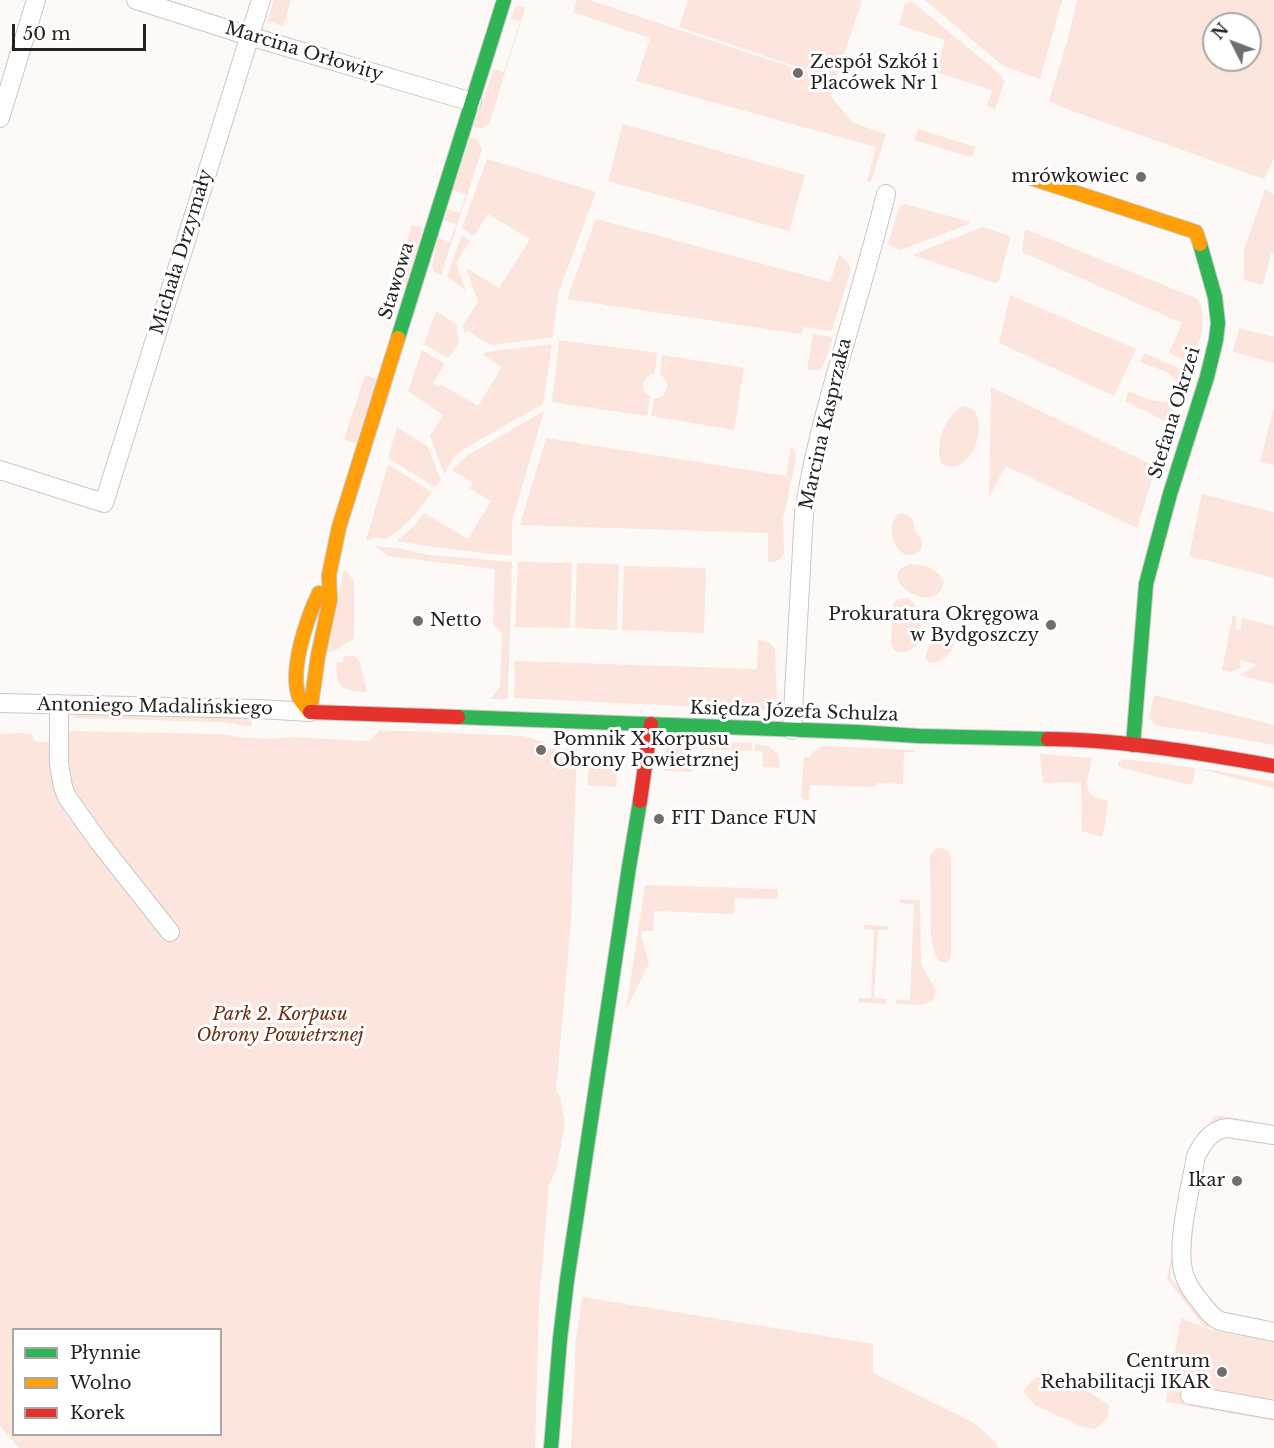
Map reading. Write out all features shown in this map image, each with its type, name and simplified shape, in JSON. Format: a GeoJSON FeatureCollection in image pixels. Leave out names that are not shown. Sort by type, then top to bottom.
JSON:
{"type":"FeatureCollection","features":[{"type":"Feature","properties":{"kind":"street"},"geometry":{"type":"LineString","coordinates":[[0,118],[36,0]]}},
{"type":"Feature","properties":{"kind":"street","name":"Marcina Orłowity"},"geometry":{"type":"LineString","coordinates":[[136,0],[472,102]]}},
{"type":"Feature","properties":{"kind":"street","name":"Michała Drzymały"},"geometry":{"type":"LineString","coordinates":[[0,470],[104,503],[261,0]]}},
{"type":"Feature","properties":{"kind":"street","name":"Stawowa"},"geometry":{"type":"LineString","coordinates":[[310,712],[301,701],[297,689],[298,653],[314,603],[329,575],[346,502],[504,0]]}},
{"type":"Feature","properties":{"kind":"street","name":"Stefana Okrzei"},"geometry":{"type":"LineString","coordinates":[[1028,177],[1196,232],[1215,297],[1218,323],[1216,340],[1146,584],[1133,744]]}},
{"type":"Feature","properties":{"kind":"street","name":"Marcina Kasprzaka"},"geometry":{"type":"LineString","coordinates":[[792,730],[804,513],[808,486],[829,400],[886,194]]}},
{"type":"Feature","properties":{"kind":"street","name":"Stawowa"},"geometry":{"type":"LineString","coordinates":[[310,712],[330,600],[329,575]]}},
{"type":"Feature","properties":{"kind":"street","name":"Antoniego Madalińskiego"},"geometry":{"type":"LineString","coordinates":[[0,703],[310,712]]}},
{"type":"Feature","properties":{"kind":"street"},"geometry":{"type":"LineString","coordinates":[[58,704],[59,764],[67,797],[95,837],[170,932]]}},
{"type":"Feature","properties":{"kind":"street","name":"Księdza Józefa Schulza"},"geometry":{"type":"LineString","coordinates":[[310,712],[919,736],[1060,739],[1133,744],[1274,766]]}},
{"type":"Feature","properties":{"kind":"street"},"geometry":{"type":"LineString","coordinates":[[551,1448],[567,1280],[651,724]]}},
{"type":"Feature","properties":{"kind":"street"},"geometry":{"type":"LineString","coordinates":[[1274,1135],[1228,1128],[1207,1138],[1201,1145],[1196,1156],[1181,1255],[1185,1278],[1214,1318],[1274,1332]]}},
{"type":"Feature","properties":{"kind":"street"},"geometry":{"type":"LineString","coordinates":[[1190,1395],[1274,1410]]}},
{"type":"Feature","properties":{"kind":"green space"},"geometry":{"type":"Polygon","coordinates":[[[274,0],[291,0],[283,26],[267,21],[274,0]]]}},
{"type":"Feature","properties":{"kind":"green space"},"geometry":{"type":"Polygon","coordinates":[[[577,0],[589,0],[836,82],[831,97],[853,123],[886,134],[871,182],[867,181],[876,147],[636,81],[650,38],[573,12],[577,0]]]}},
{"type":"Feature","properties":{"kind":"green space"},"geometry":{"type":"Polygon","coordinates":[[[688,0],[862,1],[835,80],[679,27],[688,0]]]}},
{"type":"Feature","properties":{"kind":"green space"},"geometry":{"type":"Polygon","coordinates":[[[925,0],[1062,0],[1040,79],[1003,66],[925,0]]]}},
{"type":"Feature","properties":{"kind":"green space"},"geometry":{"type":"Polygon","coordinates":[[[1077,0],[1274,0],[1274,159],[1264,179],[1049,101],[1077,0]]]}},
{"type":"Feature","properties":{"kind":"green space"},"geometry":{"type":"Polygon","coordinates":[[[911,2],[1001,75],[1004,82],[995,109],[987,106],[992,90],[936,72],[945,40],[899,25],[905,4],[911,2]]]}},
{"type":"Feature","properties":{"kind":"green space"},"geometry":{"type":"Polygon","coordinates":[[[515,7],[525,8],[489,124],[480,129],[473,126],[494,69],[504,72],[520,21],[511,19],[515,7]]]}},
{"type":"Feature","properties":{"kind":"green space"},"geometry":{"type":"Polygon","coordinates":[[[623,124],[805,175],[789,231],[608,181],[623,124]]]}},
{"type":"Feature","properties":{"kind":"green space"},"geometry":{"type":"Polygon","coordinates":[[[918,129],[975,147],[972,157],[914,140],[918,129]]]}},
{"type":"Feature","properties":{"kind":"green space"},"geometry":{"type":"Polygon","coordinates":[[[470,138],[477,139],[482,149],[441,275],[434,271],[432,266],[438,238],[450,242],[456,224],[444,220],[447,209],[460,213],[466,194],[453,190],[470,138]]]}},
{"type":"Feature","properties":{"kind":"green space"},"geometry":{"type":"Polygon","coordinates":[[[487,159],[596,192],[558,294],[553,337],[491,345],[468,331],[465,334],[463,325],[478,302],[466,268],[499,288],[530,239],[488,214],[474,236],[462,228],[487,159]]]}},
{"type":"Feature","properties":{"kind":"green space"},"geometry":{"type":"Polygon","coordinates":[[[1265,189],[1274,195],[1274,253],[1271,253],[1263,285],[1244,280],[1244,250],[1265,189]]]}},
{"type":"Feature","properties":{"kind":"green space"},"geometry":{"type":"Polygon","coordinates":[[[905,204],[970,222],[901,250],[888,243],[899,208],[905,204]]]}},
{"type":"Feature","properties":{"kind":"green space"},"geometry":{"type":"Polygon","coordinates":[[[596,219],[830,282],[839,254],[851,269],[832,331],[804,327],[801,334],[567,299],[596,219]]]}},
{"type":"Feature","properties":{"kind":"green space"},"geometry":{"type":"Polygon","coordinates":[[[412,225],[423,228],[406,284],[395,280],[412,225]]]}},
{"type":"Feature","properties":{"kind":"green space"},"geometry":{"type":"Polygon","coordinates":[[[983,227],[1010,238],[999,281],[996,283],[913,255],[914,254],[983,227]]]}},
{"type":"Feature","properties":{"kind":"green space"},"geometry":{"type":"Polygon","coordinates":[[[1025,229],[1196,298],[1203,313],[1203,322],[1192,364],[1169,353],[1182,323],[1022,252],[1025,229]]]}},
{"type":"Feature","properties":{"kind":"green space"},"geometry":{"type":"Polygon","coordinates":[[[462,235],[470,241],[456,263],[466,291],[447,276],[462,235]]]}},
{"type":"Feature","properties":{"kind":"green space"},"geometry":{"type":"Polygon","coordinates":[[[1010,295],[1136,349],[1114,396],[999,343],[1010,295]]]}},
{"type":"Feature","properties":{"kind":"green space"},"geometry":{"type":"Polygon","coordinates":[[[436,311],[456,324],[459,343],[448,358],[424,344],[436,311]]]}},
{"type":"Feature","properties":{"kind":"green space"},"geometry":{"type":"Polygon","coordinates":[[[1239,328],[1274,337],[1274,363],[1233,352],[1239,328]]]}},
{"type":"Feature","properties":{"kind":"green space"},"geometry":{"type":"Polygon","coordinates":[[[813,334],[833,337],[821,368],[807,370],[813,334]]]}},
{"type":"Feature","properties":{"kind":"green space"},"geometry":{"type":"Polygon","coordinates":[[[559,340],[657,353],[655,373],[648,376],[643,383],[644,391],[650,397],[647,416],[552,402],[559,340]]]}},
{"type":"Feature","properties":{"kind":"green space"},"geometry":{"type":"Polygon","coordinates":[[[552,344],[543,404],[462,450],[451,461],[444,474],[430,436],[443,415],[408,391],[422,350],[445,364],[433,383],[439,387],[440,384],[478,406],[502,367],[483,355],[486,352],[552,344]]]}},
{"type":"Feature","properties":{"kind":"green space"},"geometry":{"type":"Polygon","coordinates":[[[1144,353],[1190,373],[1183,390],[1170,375],[1140,362],[1144,353]]]}},
{"type":"Feature","properties":{"kind":"green space"},"geometry":{"type":"Polygon","coordinates":[[[662,355],[744,368],[734,430],[651,416],[654,399],[663,396],[668,387],[666,380],[660,374],[662,355]]]}},
{"type":"Feature","properties":{"kind":"green space"},"geometry":{"type":"Polygon","coordinates":[[[365,375],[377,379],[356,443],[344,439],[365,375]]]}},
{"type":"Feature","properties":{"kind":"green space"},"geometry":{"type":"Polygon","coordinates":[[[991,387],[1156,467],[1137,528],[1006,466],[989,497],[991,387]]]}},
{"type":"Feature","properties":{"kind":"green space"},"geometry":{"type":"Polygon","coordinates":[[[1129,391],[1153,400],[1178,401],[1167,422],[1125,401],[1129,391]]]}},
{"type":"Feature","properties":{"kind":"green space"},"geometry":{"type":"Polygon","coordinates":[[[964,406],[976,413],[979,431],[967,459],[960,465],[951,467],[942,464],[940,440],[952,415],[964,406]]]}},
{"type":"Feature","properties":{"kind":"green space"},"geometry":{"type":"Polygon","coordinates":[[[1274,407],[1274,465],[1260,462],[1274,407]]]}},
{"type":"Feature","properties":{"kind":"green space"},"geometry":{"type":"Polygon","coordinates":[[[544,411],[512,521],[512,556],[397,541],[414,526],[424,513],[468,539],[491,501],[469,488],[473,483],[452,470],[468,455],[544,411]]]}},
{"type":"Feature","properties":{"kind":"green space"},"geometry":{"type":"Polygon","coordinates":[[[397,427],[428,447],[441,480],[435,487],[388,458],[397,427]]]}},
{"type":"Feature","properties":{"kind":"green space"},"geometry":{"type":"Polygon","coordinates":[[[546,438],[786,476],[791,446],[796,454],[783,520],[784,553],[775,562],[768,562],[768,533],[520,525],[546,438]]]}},
{"type":"Feature","properties":{"kind":"green space"},"geometry":{"type":"Polygon","coordinates":[[[388,464],[432,492],[417,513],[400,529],[385,539],[376,537],[366,541],[388,464]]]}},
{"type":"Feature","properties":{"kind":"green space"},"geometry":{"type":"Polygon","coordinates":[[[1202,494],[1274,512],[1274,578],[1189,556],[1202,494]]]}},
{"type":"Feature","properties":{"kind":"green space"},"geometry":{"type":"Polygon","coordinates":[[[901,513],[913,520],[915,531],[922,541],[922,548],[915,554],[908,555],[902,552],[893,539],[893,522],[901,513]]]}},
{"type":"Feature","properties":{"kind":"green space"},"geometry":{"type":"Polygon","coordinates":[[[374,546],[429,555],[512,562],[508,699],[490,699],[500,687],[502,634],[493,623],[495,569],[388,556],[374,546]]]}},
{"type":"Feature","properties":{"kind":"green space"},"geometry":{"type":"Polygon","coordinates":[[[518,562],[572,563],[570,628],[515,627],[518,562]]]}},
{"type":"Feature","properties":{"kind":"green space"},"geometry":{"type":"Polygon","coordinates":[[[577,563],[619,564],[617,630],[575,628],[577,563]]]}},
{"type":"Feature","properties":{"kind":"green space"},"geometry":{"type":"Polygon","coordinates":[[[912,564],[926,567],[938,574],[944,582],[939,593],[929,597],[919,596],[901,584],[897,576],[900,569],[912,564]]]}},
{"type":"Feature","properties":{"kind":"green space"},"geometry":{"type":"Polygon","coordinates":[[[624,566],[706,568],[704,633],[622,630],[624,566]]]}},
{"type":"Feature","properties":{"kind":"green space"},"geometry":{"type":"Polygon","coordinates":[[[345,570],[354,581],[354,638],[328,652],[343,573],[345,570]]]}},
{"type":"Feature","properties":{"kind":"green space"},"geometry":{"type":"Polygon","coordinates":[[[907,598],[918,610],[921,633],[916,646],[909,651],[897,652],[891,644],[892,609],[896,600],[907,598]]]}},
{"type":"Feature","properties":{"kind":"green space"},"geometry":{"type":"Polygon","coordinates":[[[1233,615],[1236,616],[1236,628],[1241,630],[1241,618],[1274,626],[1274,684],[1239,675],[1257,665],[1240,660],[1241,668],[1231,672],[1222,670],[1233,615]]]}},
{"type":"Feature","properties":{"kind":"green space"},"geometry":{"type":"Polygon","coordinates":[[[947,630],[954,634],[951,650],[940,661],[929,663],[925,657],[930,645],[947,630]]]}},
{"type":"Feature","properties":{"kind":"green space"},"geometry":{"type":"Polygon","coordinates":[[[758,640],[770,644],[775,650],[777,702],[776,707],[769,710],[514,698],[515,661],[757,669],[758,640]]]}},
{"type":"Feature","properties":{"kind":"green space"},"geometry":{"type":"Polygon","coordinates":[[[352,655],[357,657],[360,663],[367,692],[352,691],[339,683],[336,671],[337,662],[342,663],[344,657],[352,655]]]}},
{"type":"Feature","properties":{"kind":"green space"},"geometry":{"type":"Polygon","coordinates":[[[1154,695],[1274,725],[1274,745],[1157,726],[1149,719],[1154,695]]]}},
{"type":"Feature","properties":{"kind":"green space"},"geometry":{"type":"Polygon","coordinates":[[[76,715],[252,718],[251,727],[224,722],[71,718],[76,715]]]}},
{"type":"Feature","properties":{"kind":"green space","name":"Park 2. Korpusu Obrony Powietrznej"},"geometry":{"type":"Polygon","coordinates":[[[379,730],[523,736],[544,742],[548,749],[577,749],[571,921],[556,1092],[560,1096],[565,1125],[556,1170],[549,1185],[539,1304],[535,1448],[19,1448],[0,1426],[0,734],[31,734],[36,742],[66,742],[67,731],[218,734],[247,738],[290,737],[368,741],[379,730]]]}},
{"type":"Feature","properties":{"kind":"green space"},"geometry":{"type":"Polygon","coordinates":[[[677,741],[698,741],[698,748],[693,749],[692,772],[662,769],[664,752],[677,741]]]}},
{"type":"Feature","properties":{"kind":"green space"},"geometry":{"type":"Polygon","coordinates":[[[701,742],[752,743],[752,751],[701,749],[701,742]]]}},
{"type":"Feature","properties":{"kind":"green space"},"geometry":{"type":"Polygon","coordinates":[[[755,744],[766,746],[777,753],[779,768],[763,767],[762,751],[755,751],[755,744]]]}},
{"type":"Feature","properties":{"kind":"green space"},"geometry":{"type":"Polygon","coordinates":[[[823,746],[914,750],[915,752],[904,752],[903,784],[876,783],[875,787],[810,785],[809,800],[804,800],[801,797],[804,756],[809,758],[813,752],[823,746]]]}},
{"type":"Feature","properties":{"kind":"green space"},"geometry":{"type":"Polygon","coordinates":[[[1040,754],[1092,758],[1087,786],[1092,795],[1108,800],[1102,837],[1082,831],[1081,782],[1043,783],[1040,754]]]}},
{"type":"Feature","properties":{"kind":"green space"},"geometry":{"type":"Polygon","coordinates":[[[590,759],[613,762],[612,771],[617,772],[616,787],[587,785],[590,759]]]}},
{"type":"Feature","properties":{"kind":"green space"},"geometry":{"type":"Polygon","coordinates":[[[1124,759],[1196,768],[1193,782],[1189,785],[1119,767],[1118,763],[1124,759]]]}},
{"type":"Feature","properties":{"kind":"green space"},"geometry":{"type":"Polygon","coordinates":[[[1197,768],[1274,782],[1274,788],[1197,768]]]}},
{"type":"Feature","properties":{"kind":"green space"},"geometry":{"type":"Polygon","coordinates":[[[937,848],[946,850],[951,858],[951,958],[945,963],[936,957],[931,940],[930,856],[937,848]]]}},
{"type":"Feature","properties":{"kind":"green space"},"geometry":{"type":"Polygon","coordinates":[[[645,885],[778,889],[778,896],[776,899],[735,898],[734,914],[654,911],[653,931],[642,931],[641,935],[649,963],[626,1010],[645,885]]]}},
{"type":"Feature","properties":{"kind":"green space"},"geometry":{"type":"Polygon","coordinates":[[[900,899],[920,900],[921,964],[936,991],[933,999],[923,1005],[896,1004],[896,1000],[910,1000],[914,904],[900,903],[900,899]]]}},
{"type":"Feature","properties":{"kind":"green space"},"geometry":{"type":"Polygon","coordinates":[[[864,925],[888,926],[888,930],[878,930],[874,998],[887,999],[886,1004],[858,1002],[858,998],[871,998],[874,930],[864,929],[864,925]]]}},
{"type":"Feature","properties":{"kind":"green space","name":"Centrum Rehabilitacji IKAR"},"geometry":{"type":"Polygon","coordinates":[[[1216,1115],[1274,1125],[1274,1129],[1228,1121],[1194,1146],[1170,1277],[1209,1325],[1207,1329],[1274,1342],[1274,1421],[1166,1402],[1181,1318],[1205,1328],[1167,1279],[1192,1144],[1216,1115]]]}},
{"type":"Feature","properties":{"kind":"green space"},"geometry":{"type":"Polygon","coordinates":[[[582,1297],[873,1344],[873,1373],[974,1423],[999,1448],[571,1448],[576,1339],[582,1297]]]}},
{"type":"Feature","properties":{"kind":"green space"},"geometry":{"type":"Polygon","coordinates":[[[1049,1375],[1081,1387],[1109,1405],[1108,1417],[1095,1429],[1080,1426],[1035,1405],[1023,1391],[1035,1378],[1049,1375]]]}},
{"type":"Feature","properties":{"kind":"traffic: fast"},"geometry":{"type":"LineString","coordinates":[[398,338],[504,0]]}},
{"type":"Feature","properties":{"kind":"traffic: fast"},"geometry":{"type":"LineString","coordinates":[[1133,745],[1146,584],[1216,340],[1218,323],[1215,297],[1200,244]]}},
{"type":"Feature","properties":{"kind":"traffic: fast"},"geometry":{"type":"LineString","coordinates":[[458,717],[919,736],[1048,739]]}},
{"type":"Feature","properties":{"kind":"traffic: fast"},"geometry":{"type":"LineString","coordinates":[[551,1448],[567,1280],[640,801]]}},
{"type":"Feature","properties":{"kind":"traffic: slow"},"geometry":{"type":"LineString","coordinates":[[1028,177],[1196,232],[1200,244]]}},
{"type":"Feature","properties":{"kind":"traffic: slow"},"geometry":{"type":"LineString","coordinates":[[310,712],[318,656],[330,600],[329,575],[339,527],[398,338]]}},
{"type":"Feature","properties":{"kind":"traffic: slow"},"geometry":{"type":"LineString","coordinates":[[310,712],[299,697],[296,673],[309,616],[319,593]]}},
{"type":"Feature","properties":{"kind":"traffic: jam"},"geometry":{"type":"LineString","coordinates":[[310,712],[458,717]]}},
{"type":"Feature","properties":{"kind":"traffic: jam"},"geometry":{"type":"LineString","coordinates":[[640,801],[651,724]]}},
{"type":"Feature","properties":{"kind":"traffic: jam"},"geometry":{"type":"LineString","coordinates":[[1048,739],[1133,745],[1274,766]]}},
{"type":"Feature","properties":{"kind":"place","name":"Zespół Szkół i Placówek Nr 1"},"geometry":{"type":"Point","coordinates":[798,73]}},
{"type":"Feature","properties":{"kind":"place","name":"mrówkowiec"},"geometry":{"type":"Point","coordinates":[1141,177]}},
{"type":"Feature","properties":{"kind":"place","name":"Netto"},"geometry":{"type":"Point","coordinates":[418,621]}},
{"type":"Feature","properties":{"kind":"place","name":"Prokuratura Okręgowa w Bydgoszczy"},"geometry":{"type":"Point","coordinates":[1051,625]}},
{"type":"Feature","properties":{"kind":"place","name":"Pomnik X Korpusu Obrony Powietrznej"},"geometry":{"type":"Point","coordinates":[541,750]}},
{"type":"Feature","properties":{"kind":"place","name":"FIT Dance FUN"},"geometry":{"type":"Point","coordinates":[659,819]}},
{"type":"Feature","properties":{"kind":"place","name":"Ikar"},"geometry":{"type":"Point","coordinates":[1237,1181]}},
{"type":"Feature","properties":{"kind":"place","name":"Centrum Rehabilitacji IKAR"},"geometry":{"type":"Point","coordinates":[1222,1372]}}]}
